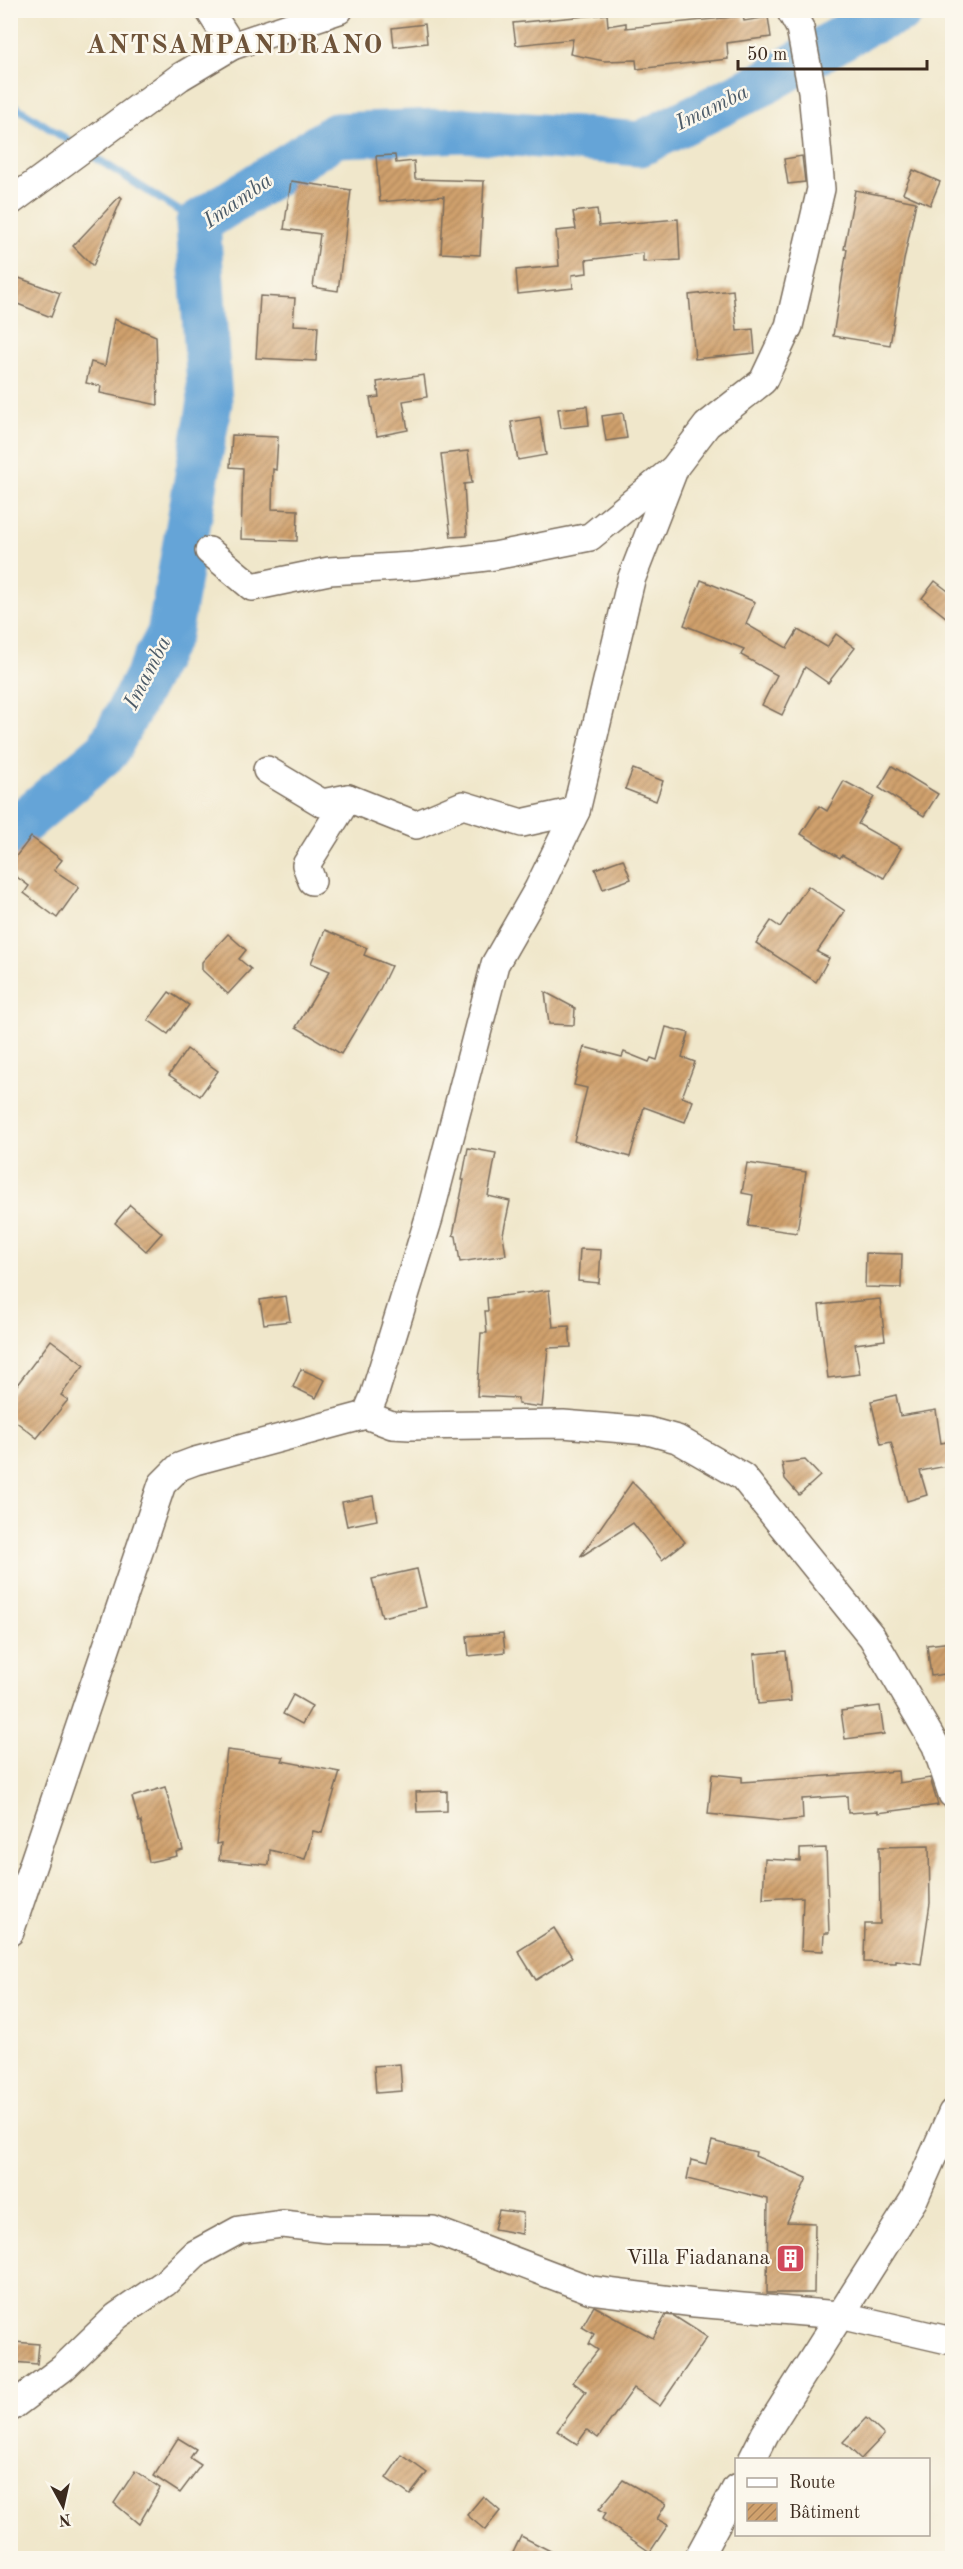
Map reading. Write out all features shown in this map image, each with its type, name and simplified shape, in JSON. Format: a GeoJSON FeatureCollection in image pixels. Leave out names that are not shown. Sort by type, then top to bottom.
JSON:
{"type":"FeatureCollection","features":[{"type":"Feature","properties":{"kind":"street"},"geometry":{"type":"LineString","coordinates":[[210,10],[232,46]]}},
{"type":"Feature","properties":{"kind":"street"},"geometry":{"type":"LineString","coordinates":[[16,198],[180,77],[232,46],[339,10]]}},
{"type":"Feature","properties":{"kind":"street"},"geometry":{"type":"LineString","coordinates":[[209,551],[252,587],[329,572],[413,566],[494,556],[590,537],[675,467],[706,425],[763,381],[789,326],[821,189],[812,91],[795,19]]}},
{"type":"Feature","properties":{"kind":"street"},"geometry":{"type":"LineString","coordinates":[[366,1415],[374,1396],[429,1218],[495,964],[538,889],[576,811],[631,580],[675,467]]}},
{"type":"Feature","properties":{"kind":"street"},"geometry":{"type":"LineString","coordinates":[[267,770],[322,803],[348,798],[417,825],[463,805],[522,824],[576,811]]}},
{"type":"Feature","properties":{"kind":"street"},"geometry":{"type":"LineString","coordinates":[[312,881],[306,865],[348,798]]}},
{"type":"Feature","properties":{"kind":"street"},"geometry":{"type":"LineString","coordinates":[[10,1932],[162,1484],[179,1467],[195,1461],[366,1415],[392,1425],[563,1424],[648,1431],[677,1439],[743,1477],[872,1637],[936,1746],[952,1794]]}},
{"type":"Feature","properties":{"kind":"street"},"geometry":{"type":"LineString","coordinates":[[753,2458],[839,2315],[914,2199],[952,2113]]}},
{"type":"Feature","properties":{"kind":"street"},"geometry":{"type":"LineString","coordinates":[[10,2408],[63,2368],[117,2316],[165,2283],[195,2254],[239,2230],[282,2224],[328,2229],[433,2230],[591,2290],[695,2303],[839,2315],[952,2341]]}},
{"type":"Feature","properties":{"kind":"street"},"geometry":{"type":"LineString","coordinates":[[699,2559],[735,2490]]}},
{"type":"Feature","properties":{"kind":"building"},"geometry":{"type":"Polygon","coordinates":[[[607,14],[608,26],[626,23],[626,28],[743,16],[744,21],[768,17],[771,37],[727,43],[728,59],[637,69],[636,60],[604,61],[570,54],[573,39],[516,45],[513,23],[607,14]]]}},
{"type":"Feature","properties":{"kind":"building"},"geometry":{"type":"Polygon","coordinates":[[[425,24],[427,43],[394,47],[392,28],[425,24]]]}},
{"type":"Feature","properties":{"kind":"building"},"geometry":{"type":"Polygon","coordinates":[[[395,155],[396,163],[414,161],[415,179],[484,181],[480,255],[441,253],[444,196],[380,202],[376,156],[395,155]]]}},
{"type":"Feature","properties":{"kind":"building"},"geometry":{"type":"Polygon","coordinates":[[[802,156],[805,182],[788,184],[784,159],[802,156]]]}},
{"type":"Feature","properties":{"kind":"building"},"geometry":{"type":"Polygon","coordinates":[[[913,170],[940,182],[930,205],[903,193],[913,170]]]}},
{"type":"Feature","properties":{"kind":"building"},"geometry":{"type":"Polygon","coordinates":[[[291,181],[351,190],[338,291],[313,287],[320,234],[284,229],[291,181]]]}},
{"type":"Feature","properties":{"kind":"building"},"geometry":{"type":"Polygon","coordinates":[[[855,190],[916,202],[890,345],[833,336],[847,249],[844,249],[855,190]]]}},
{"type":"Feature","properties":{"kind":"building"},"geometry":{"type":"Polygon","coordinates":[[[120,196],[122,198],[93,266],[73,246],[120,196]]]}},
{"type":"Feature","properties":{"kind":"building"},"geometry":{"type":"Polygon","coordinates":[[[597,209],[599,226],[678,219],[680,260],[643,262],[643,253],[586,260],[587,273],[572,275],[573,288],[518,294],[516,270],[559,266],[556,231],[576,229],[573,212],[597,209]]]}},
{"type":"Feature","properties":{"kind":"building"},"geometry":{"type":"Polygon","coordinates":[[[19,278],[60,293],[51,317],[10,301],[19,278]]]}},
{"type":"Feature","properties":{"kind":"building"},"geometry":{"type":"Polygon","coordinates":[[[733,290],[737,331],[753,329],[755,353],[695,359],[689,295],[733,290]]]}},
{"type":"Feature","properties":{"kind":"building"},"geometry":{"type":"Polygon","coordinates":[[[260,296],[295,298],[293,325],[318,326],[316,361],[256,358],[260,296]]]}},
{"type":"Feature","properties":{"kind":"building"},"geometry":{"type":"Polygon","coordinates":[[[114,319],[156,336],[158,405],[100,393],[101,386],[86,383],[91,362],[105,366],[114,319]]]}},
{"type":"Feature","properties":{"kind":"building"},"geometry":{"type":"Polygon","coordinates":[[[424,375],[427,397],[403,401],[408,430],[377,436],[370,398],[379,397],[377,382],[424,375]]]}},
{"type":"Feature","properties":{"kind":"building"},"geometry":{"type":"Polygon","coordinates":[[[587,406],[589,425],[561,428],[558,409],[587,406]]]}},
{"type":"Feature","properties":{"kind":"building"},"geometry":{"type":"Polygon","coordinates":[[[623,413],[627,438],[606,441],[602,416],[623,413]]]}},
{"type":"Feature","properties":{"kind":"building"},"geometry":{"type":"Polygon","coordinates":[[[540,417],[546,455],[518,460],[511,422],[540,417]]]}},
{"type":"Feature","properties":{"kind":"building"},"geometry":{"type":"Polygon","coordinates":[[[232,435],[278,437],[276,470],[273,469],[272,509],[298,510],[297,541],[241,539],[243,468],[230,467],[232,435]]]}},
{"type":"Feature","properties":{"kind":"building"},"geometry":{"type":"Polygon","coordinates":[[[468,451],[472,483],[464,484],[467,536],[451,537],[441,454],[468,451]]]}},
{"type":"Feature","properties":{"kind":"building"},"geometry":{"type":"Polygon","coordinates":[[[701,580],[755,602],[746,624],[787,648],[798,630],[827,647],[836,634],[855,648],[828,683],[805,667],[782,715],[762,705],[777,675],[741,655],[744,649],[684,625],[701,580]]]}},
{"type":"Feature","properties":{"kind":"building"},"geometry":{"type":"Polygon","coordinates":[[[935,581],[952,594],[952,622],[922,598],[935,581]]]}},
{"type":"Feature","properties":{"kind":"building"},"geometry":{"type":"Polygon","coordinates":[[[892,766],[938,794],[924,816],[879,788],[892,766]]]}},
{"type":"Feature","properties":{"kind":"building"},"geometry":{"type":"Polygon","coordinates":[[[633,769],[663,781],[656,801],[625,789],[633,769]]]}},
{"type":"Feature","properties":{"kind":"building"},"geometry":{"type":"Polygon","coordinates":[[[844,781],[874,797],[858,824],[901,848],[884,878],[842,855],[840,858],[801,834],[819,806],[827,811],[844,781]]]}},
{"type":"Feature","properties":{"kind":"building"},"geometry":{"type":"Polygon","coordinates":[[[31,837],[62,860],[54,870],[79,887],[57,918],[24,893],[29,886],[10,872],[10,864],[31,837]]]}},
{"type":"Feature","properties":{"kind":"building"},"geometry":{"type":"Polygon","coordinates":[[[623,859],[631,879],[603,889],[595,869],[623,859]]]}},
{"type":"Feature","properties":{"kind":"building"},"geometry":{"type":"Polygon","coordinates":[[[808,886],[845,911],[817,952],[829,958],[816,982],[756,943],[771,921],[780,927],[808,886]]]}},
{"type":"Feature","properties":{"kind":"building"},"geometry":{"type":"Polygon","coordinates":[[[325,930],[367,948],[364,955],[391,966],[379,991],[341,1054],[296,1027],[330,971],[311,963],[325,930]]]}},
{"type":"Feature","properties":{"kind":"building"},"geometry":{"type":"Polygon","coordinates":[[[228,934],[246,950],[239,959],[251,969],[228,994],[202,970],[202,962],[228,934]]]}},
{"type":"Feature","properties":{"kind":"building"},"geometry":{"type":"Polygon","coordinates":[[[169,992],[189,1005],[168,1034],[148,1020],[169,992]]]}},
{"type":"Feature","properties":{"kind":"building"},"geometry":{"type":"Polygon","coordinates":[[[545,992],[575,1008],[574,1025],[549,1024],[545,992]]]}},
{"type":"Feature","properties":{"kind":"building"},"geometry":{"type":"Polygon","coordinates":[[[666,1027],[689,1033],[682,1057],[695,1062],[682,1097],[693,1101],[685,1122],[644,1107],[630,1157],[574,1141],[587,1088],[574,1085],[584,1047],[622,1057],[624,1052],[649,1062],[651,1058],[657,1060],[666,1027]]]}},
{"type":"Feature","properties":{"kind":"building"},"geometry":{"type":"Polygon","coordinates":[[[187,1049],[218,1071],[200,1096],[169,1075],[187,1049]]]}},
{"type":"Feature","properties":{"kind":"building"},"geometry":{"type":"Polygon","coordinates":[[[468,1148],[496,1153],[488,1196],[510,1201],[503,1234],[506,1255],[460,1262],[456,1236],[453,1235],[468,1148]]]}},
{"type":"Feature","properties":{"kind":"building"},"geometry":{"type":"Polygon","coordinates":[[[747,1163],[806,1172],[797,1233],[748,1226],[753,1195],[742,1193],[747,1163]]]}},
{"type":"Feature","properties":{"kind":"building"},"geometry":{"type":"Polygon","coordinates":[[[130,1205],[162,1233],[146,1251],[115,1223],[130,1205]]]}},
{"type":"Feature","properties":{"kind":"building"},"geometry":{"type":"Polygon","coordinates":[[[580,1249],[601,1250],[599,1283],[578,1281],[580,1249]]]}},
{"type":"Feature","properties":{"kind":"building"},"geometry":{"type":"Polygon","coordinates":[[[866,1253],[902,1254],[901,1288],[865,1287],[866,1253]]]}},
{"type":"Feature","properties":{"kind":"building"},"geometry":{"type":"Polygon","coordinates":[[[549,1290],[553,1327],[569,1326],[571,1347],[548,1348],[542,1407],[518,1404],[518,1398],[477,1396],[481,1333],[487,1333],[485,1311],[488,1311],[487,1298],[549,1290]]]}},
{"type":"Feature","properties":{"kind":"building"},"geometry":{"type":"Polygon","coordinates":[[[286,1296],[290,1321],[264,1324],[260,1300],[286,1296]]]}},
{"type":"Feature","properties":{"kind":"building"},"geometry":{"type":"Polygon","coordinates":[[[880,1299],[885,1340],[855,1344],[860,1374],[828,1378],[819,1305],[880,1299]]]}},
{"type":"Feature","properties":{"kind":"building"},"geometry":{"type":"Polygon","coordinates":[[[51,1340],[84,1365],[61,1395],[68,1400],[37,1438],[10,1417],[10,1394],[51,1340]]]}},
{"type":"Feature","properties":{"kind":"building"},"geometry":{"type":"Polygon","coordinates":[[[301,1369],[325,1380],[316,1398],[293,1387],[301,1369]]]}},
{"type":"Feature","properties":{"kind":"building"},"geometry":{"type":"Polygon","coordinates":[[[896,1395],[900,1416],[936,1410],[941,1443],[952,1441],[952,1465],[920,1471],[927,1495],[907,1501],[891,1442],[881,1444],[871,1401],[896,1395]]]}},
{"type":"Feature","properties":{"kind":"building"},"geometry":{"type":"Polygon","coordinates":[[[805,1460],[820,1476],[799,1495],[785,1479],[782,1463],[805,1460]]]}},
{"type":"Feature","properties":{"kind":"building"},"geometry":{"type":"Polygon","coordinates":[[[632,1482],[658,1508],[685,1542],[662,1560],[633,1523],[580,1557],[632,1482]]]}},
{"type":"Feature","properties":{"kind":"building"},"geometry":{"type":"Polygon","coordinates":[[[373,1496],[377,1520],[347,1526],[342,1502],[373,1496]]]}},
{"type":"Feature","properties":{"kind":"building"},"geometry":{"type":"Polygon","coordinates":[[[417,1569],[426,1607],[382,1617],[372,1579],[417,1569]]]}},
{"type":"Feature","properties":{"kind":"building"},"geometry":{"type":"Polygon","coordinates":[[[503,1633],[505,1652],[469,1656],[467,1636],[503,1633]]]}},
{"type":"Feature","properties":{"kind":"building"},"geometry":{"type":"Polygon","coordinates":[[[952,1642],[952,1673],[931,1676],[927,1645],[952,1642]]]}},
{"type":"Feature","properties":{"kind":"building"},"geometry":{"type":"Polygon","coordinates":[[[786,1651],[791,1701],[758,1704],[754,1654],[786,1651]]]}},
{"type":"Feature","properties":{"kind":"building"},"geometry":{"type":"Polygon","coordinates":[[[293,1695],[312,1706],[302,1724],[283,1714],[293,1695]]]}},
{"type":"Feature","properties":{"kind":"building"},"geometry":{"type":"Polygon","coordinates":[[[880,1706],[884,1734],[845,1739],[841,1711],[880,1706]]]}},
{"type":"Feature","properties":{"kind":"building"},"geometry":{"type":"Polygon","coordinates":[[[227,1750],[284,1757],[282,1761],[340,1772],[322,1833],[313,1831],[305,1859],[270,1850],[269,1865],[219,1860],[221,1843],[216,1844],[227,1750]]]}},
{"type":"Feature","properties":{"kind":"building"},"geometry":{"type":"Polygon","coordinates":[[[898,1771],[899,1783],[930,1778],[938,1805],[878,1813],[878,1811],[848,1813],[847,1796],[802,1799],[803,1819],[782,1821],[708,1814],[712,1774],[742,1777],[742,1782],[898,1771]]]}},
{"type":"Feature","properties":{"kind":"building"},"geometry":{"type":"Polygon","coordinates":[[[165,1787],[183,1850],[176,1852],[177,1856],[149,1862],[141,1821],[139,1822],[132,1797],[165,1787]]]}},
{"type":"Feature","properties":{"kind":"building"},"geometry":{"type":"Polygon","coordinates":[[[447,1791],[447,1811],[417,1812],[416,1792],[447,1791]]]}},
{"type":"Feature","properties":{"kind":"building"},"geometry":{"type":"Polygon","coordinates":[[[929,1846],[930,1903],[921,1964],[896,1960],[896,1963],[864,1962],[865,1924],[880,1924],[879,1847],[929,1846]]]}},
{"type":"Feature","properties":{"kind":"building"},"geometry":{"type":"Polygon","coordinates":[[[826,1848],[829,1933],[824,1933],[823,1951],[801,1950],[803,1897],[763,1899],[765,1859],[800,1861],[800,1849],[826,1848]]]}},
{"type":"Feature","properties":{"kind":"building"},"geometry":{"type":"Polygon","coordinates":[[[554,1928],[572,1957],[536,1980],[518,1951],[554,1928]]]}},
{"type":"Feature","properties":{"kind":"building"},"geometry":{"type":"Polygon","coordinates":[[[400,2064],[402,2091],[376,2093],[374,2066],[400,2064]]]}},
{"type":"Feature","properties":{"kind":"building"},"geometry":{"type":"Polygon","coordinates":[[[712,2141],[756,2152],[755,2156],[807,2178],[787,2222],[815,2223],[814,2293],[767,2293],[768,2199],[687,2179],[691,2160],[706,2164],[712,2141]]]}},
{"type":"Feature","properties":{"kind":"building"},"geometry":{"type":"Polygon","coordinates":[[[499,2210],[523,2213],[522,2234],[494,2229],[499,2210]]]}},
{"type":"Feature","properties":{"kind":"building"},"geometry":{"type":"Polygon","coordinates":[[[594,2306],[653,2338],[666,2315],[674,2316],[707,2337],[660,2406],[634,2388],[598,2438],[587,2430],[577,2444],[557,2431],[586,2392],[573,2382],[598,2350],[589,2344],[594,2334],[582,2327],[594,2306]]]}},
{"type":"Feature","properties":{"kind":"building"},"geometry":{"type":"Polygon","coordinates":[[[14,2342],[39,2344],[37,2364],[13,2362],[14,2342]]]}},
{"type":"Feature","properties":{"kind":"building"},"geometry":{"type":"Polygon","coordinates":[[[866,2418],[884,2435],[862,2458],[843,2442],[866,2418]]]}},
{"type":"Feature","properties":{"kind":"building"},"geometry":{"type":"Polygon","coordinates":[[[178,2438],[196,2449],[190,2458],[201,2465],[180,2493],[154,2476],[178,2438]]]}},
{"type":"Feature","properties":{"kind":"building"},"geometry":{"type":"Polygon","coordinates":[[[402,2455],[427,2473],[410,2495],[386,2478],[402,2455]]]}},
{"type":"Feature","properties":{"kind":"building"},"geometry":{"type":"Polygon","coordinates":[[[135,2471],[160,2488],[139,2524],[114,2503],[135,2471]]]}},
{"type":"Feature","properties":{"kind":"building"},"geometry":{"type":"Polygon","coordinates":[[[623,2480],[666,2504],[657,2519],[668,2525],[650,2552],[602,2519],[606,2513],[599,2509],[623,2480]]]}},
{"type":"Feature","properties":{"kind":"building"},"geometry":{"type":"Polygon","coordinates":[[[483,2496],[500,2511],[485,2530],[467,2515],[483,2496]]]}},
{"type":"Feature","properties":{"kind":"building"},"geometry":{"type":"Polygon","coordinates":[[[521,2536],[566,2559],[510,2559],[521,2536]]]}},
{"type":"Feature","properties":{"kind":"waterway","name":"Imamba"},"geometry":{"type":"LineString","coordinates":[[10,833],[108,750],[169,634],[210,402],[198,223],[336,135],[465,130],[640,144],[764,83],[864,25],[902,10]]}},
{"type":"Feature","properties":{"kind":"waterway"},"geometry":{"type":"LineString","coordinates":[[10,103],[77,146]]}},
{"type":"Feature","properties":{"kind":"waterway"},"geometry":{"type":"LineString","coordinates":[[88,153],[198,223]]}},
{"type":"Feature","properties":{"kind":"place","name":"Villa Fiadanana"},"geometry":{"type":"Point","coordinates":[791,2258]}},
{"type":"Feature","properties":{"kind":"district","name":"ANTSAMPANDRANO"},"geometry":{"type":"Point","coordinates":[235,45]}}]}
